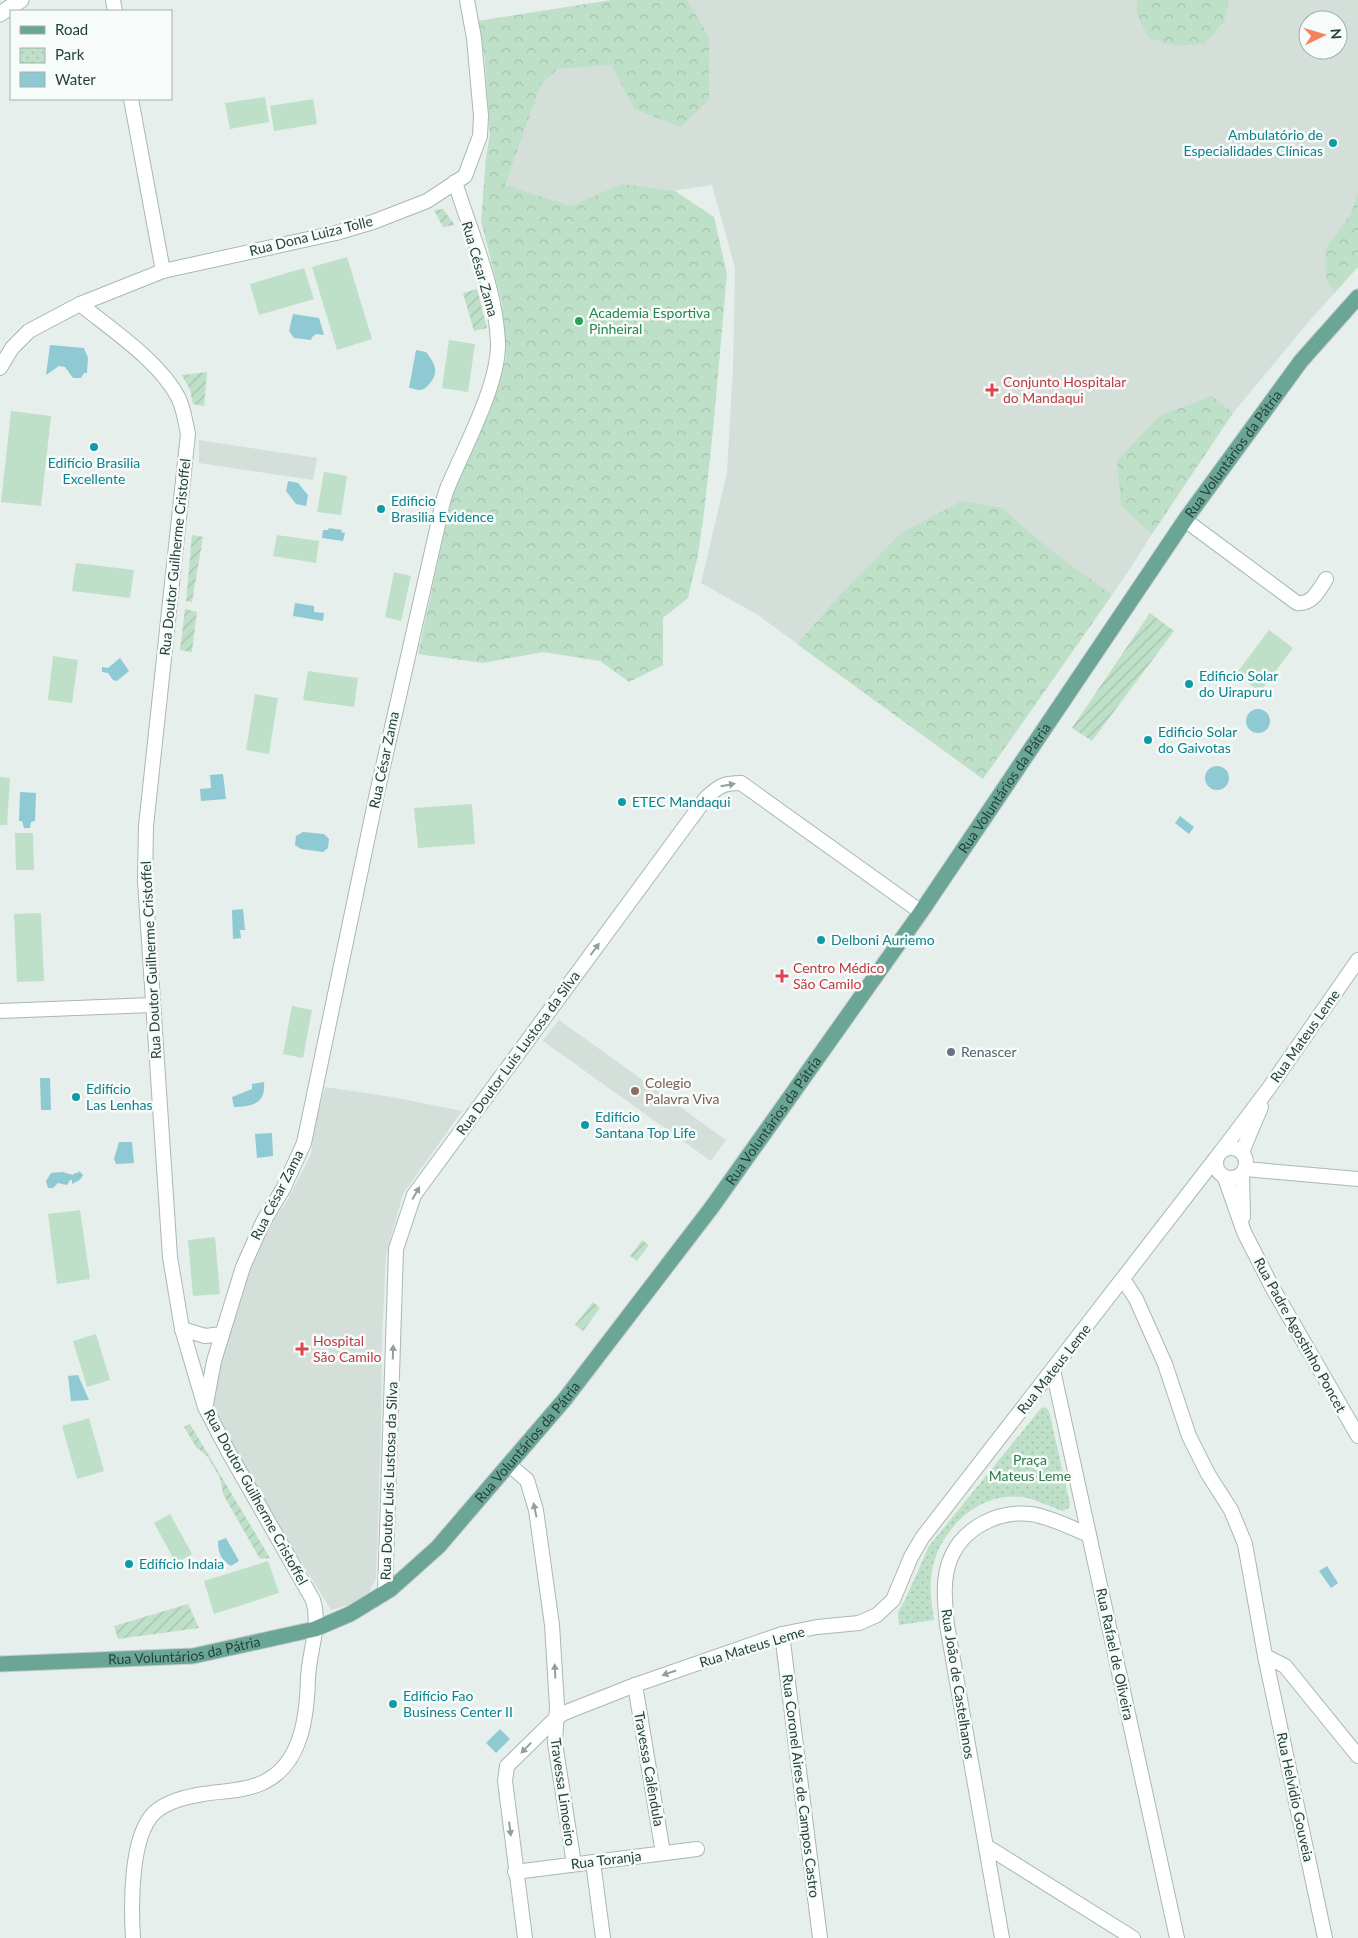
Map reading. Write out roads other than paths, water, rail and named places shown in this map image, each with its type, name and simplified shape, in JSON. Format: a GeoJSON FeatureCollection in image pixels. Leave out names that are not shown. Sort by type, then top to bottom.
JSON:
{"type":"FeatureCollection","features":[{"type":"Feature","properties":{"kind":"main road","name":"Rua Voluntários da Pátria"},"geometry":{"type":"LineString","coordinates":[[0,1664],[193,1656],[315,1629],[350,1614],[385,1593],[438,1547],[565,1399],[712,1207],[921,912],[1185,520],[1301,361],[1358,296]]}},
{"type":"Feature","properties":{"kind":"street"},"geometry":{"type":"LineString","coordinates":[[0,14],[21,0]]}},
{"type":"Feature","properties":{"kind":"street","name":"Rua Dona Luiza Tolle"},"geometry":{"type":"LineString","coordinates":[[0,368],[12,348],[30,331],[80,304],[164,271],[336,233],[373,222],[427,201],[465,176],[474,157],[481,116],[474,38],[467,0]]}},
{"type":"Feature","properties":{"kind":"street"},"geometry":{"type":"LineString","coordinates":[[131,100],[164,271]]}},
{"type":"Feature","properties":{"kind":"street","name":"Rua César Zama"},"geometry":{"type":"LineString","coordinates":[[205,1407],[222,1334],[243,1267],[263,1222],[283,1189],[304,1143],[379,784],[434,539],[447,491],[489,389],[495,366],[498,345],[489,288],[455,182]]}},
{"type":"Feature","properties":{"kind":"street","name":"Rua Doutor Guilherme Cristoffel"},"geometry":{"type":"LineString","coordinates":[[80,304],[142,355],[169,382],[181,404],[188,434],[146,826],[144,881],[170,1257],[182,1329],[205,1407],[313,1600],[317,1617],[309,1660],[307,1708],[302,1732],[294,1752],[287,1764],[274,1776],[261,1784],[188,1796],[170,1803],[154,1814],[144,1830],[137,1852],[131,1904],[133,1938]]}},
{"type":"Feature","properties":{"kind":"street"},"geometry":{"type":"LineString","coordinates":[[1185,520],[1297,603],[1300,604],[1310,600],[1326,579]]}},
{"type":"Feature","properties":{"kind":"street","name":"Rua Doutor Luis Lustosa da Silva"},"geometry":{"type":"LineString","coordinates":[[385,1593],[396,1249],[414,1195],[706,798],[718,787],[728,783],[741,783],[921,912]]}},
{"type":"Feature","properties":{"kind":"street","name":"Rua Mateus Leme"},"geometry":{"type":"LineString","coordinates":[[515,1872],[505,1781],[508,1766],[564,1713],[635,1685],[782,1634],[817,1627],[859,1623],[877,1615],[893,1600],[911,1557],[922,1538],[1187,1197],[1269,1088],[1358,960]]}},
{"type":"Feature","properties":{"kind":"street"},"geometry":{"type":"LineString","coordinates":[[0,1011],[152,1005]]}},
{"type":"Feature","properties":{"kind":"street","name":"Rua Mateus Leme"},"geometry":{"type":"LineString","coordinates":[[1242,1152],[1269,1088]]}},
{"type":"Feature","properties":{"kind":"street"},"geometry":{"type":"LineString","coordinates":[[1230,1148],[1242,1152],[1246,1163],[1244,1172],[1238,1178],[1223,1176],[1217,1170],[1218,1155],[1230,1148]]}},
{"type":"Feature","properties":{"kind":"street"},"geometry":{"type":"LineString","coordinates":[[1244,1172],[1358,1180]]}},
{"type":"Feature","properties":{"kind":"street","name":"Rua Padre Agostinho Poncet"},"geometry":{"type":"LineString","coordinates":[[1244,1172],[1244,1232]]}},
{"type":"Feature","properties":{"kind":"street","name":"Rua Mateus Leme"},"geometry":{"type":"LineString","coordinates":[[1187,1197],[1223,1176]]}},
{"type":"Feature","properties":{"kind":"street","name":"Rua Padre Agostinho Poncet"},"geometry":{"type":"LineString","coordinates":[[1223,1176],[1244,1232],[1301,1341],[1358,1436]]}},
{"type":"Feature","properties":{"kind":"street","name":"Rua Helvidio Gouveia"},"geometry":{"type":"LineString","coordinates":[[1123,1279],[1136,1298],[1165,1364],[1189,1436],[1208,1474],[1231,1510],[1244,1544],[1265,1656],[1325,1938]]}},
{"type":"Feature","properties":{"kind":"street"},"geometry":{"type":"LineString","coordinates":[[182,1329],[206,1336],[222,1334]]}},
{"type":"Feature","properties":{"kind":"street","name":"Rua Rafael de Oliveira"},"geometry":{"type":"LineString","coordinates":[[1053,1370],[1177,1938]]}},
{"type":"Feature","properties":{"kind":"street","name":"Travessa Limoeiro"},"geometry":{"type":"LineString","coordinates":[[508,1465],[527,1480],[536,1510],[552,1625],[557,1706],[555,1743],[574,1864]]}},
{"type":"Feature","properties":{"kind":"street","name":"Rua João de Castelhanos"},"geometry":{"type":"LineString","coordinates":[[1002,1938],[947,1625],[944,1594],[950,1560],[963,1538],[982,1523],[1002,1515],[1030,1514],[1054,1521],[1089,1536]]}},
{"type":"Feature","properties":{"kind":"street","name":"Rua Coronel Aires de Campos Castro"},"geometry":{"type":"LineString","coordinates":[[782,1634],[820,1938]]}},
{"type":"Feature","properties":{"kind":"street"},"geometry":{"type":"LineString","coordinates":[[1265,1656],[1285,1666],[1358,1756]]}},
{"type":"Feature","properties":{"kind":"street","name":"Travessa Calêndula"},"geometry":{"type":"LineString","coordinates":[[635,1685],[662,1853]]}},
{"type":"Feature","properties":{"kind":"street"},"geometry":{"type":"LineString","coordinates":[[986,1846],[1133,1938]]}},
{"type":"Feature","properties":{"kind":"street","name":"Rua Toranja"},"geometry":{"type":"LineString","coordinates":[[515,1872],[697,1849]]}},
{"type":"Feature","properties":{"kind":"street"},"geometry":{"type":"LineString","coordinates":[[593,1862],[604,1938]]}},
{"type":"Feature","properties":{"kind":"street"},"geometry":{"type":"LineString","coordinates":[[515,1872],[525,1938]]}},
{"type":"Feature","properties":{"kind":"water"},"geometry":{"type":"Polygon","coordinates":[[[293,314],[319,318],[324,335],[316,334],[311,340],[294,338],[289,331],[293,314]]]}},
{"type":"Feature","properties":{"kind":"water"},"geometry":{"type":"Polygon","coordinates":[[[50,345],[84,348],[88,358],[87,373],[84,373],[81,378],[73,378],[65,367],[59,366],[46,375],[50,345]]]}},
{"type":"Feature","properties":{"kind":"water"},"geometry":{"type":"Polygon","coordinates":[[[416,350],[426,352],[435,367],[433,379],[427,387],[421,390],[409,388],[416,350]]]}},
{"type":"Feature","properties":{"kind":"water"},"geometry":{"type":"Polygon","coordinates":[[[288,481],[298,483],[308,495],[306,506],[296,504],[286,491],[288,481]]]}},
{"type":"Feature","properties":{"kind":"water"},"geometry":{"type":"Polygon","coordinates":[[[329,528],[342,530],[341,532],[345,533],[343,541],[322,538],[323,530],[328,530],[329,528]]]}},
{"type":"Feature","properties":{"kind":"water"},"geometry":{"type":"Polygon","coordinates":[[[295,603],[314,606],[314,612],[324,613],[323,621],[293,616],[295,603]]]}},
{"type":"Feature","properties":{"kind":"water"},"geometry":{"type":"Polygon","coordinates":[[[120,658],[129,671],[117,681],[113,680],[108,673],[102,672],[102,667],[108,668],[120,658]]]}},
{"type":"Feature","properties":{"kind":"water"},"geometry":{"type":"Polygon","coordinates":[[[1258,709],[1267,712],[1270,721],[1267,730],[1258,733],[1249,730],[1246,721],[1249,712],[1258,709]]]}},
{"type":"Feature","properties":{"kind":"water"},"geometry":{"type":"Polygon","coordinates":[[[1217,766],[1226,769],[1229,778],[1226,787],[1217,790],[1208,787],[1205,778],[1208,769],[1217,766]]]}},
{"type":"Feature","properties":{"kind":"water"},"geometry":{"type":"Polygon","coordinates":[[[223,774],[226,799],[201,801],[200,789],[211,788],[210,775],[223,774]]]}},
{"type":"Feature","properties":{"kind":"water"},"geometry":{"type":"Polygon","coordinates":[[[20,792],[36,793],[35,821],[31,822],[30,828],[24,828],[22,821],[19,821],[20,792]]]}},
{"type":"Feature","properties":{"kind":"water"},"geometry":{"type":"Polygon","coordinates":[[[1180,816],[1194,827],[1189,834],[1175,823],[1180,816]]]}},
{"type":"Feature","properties":{"kind":"water"},"geometry":{"type":"Polygon","coordinates":[[[303,832],[324,834],[329,839],[328,848],[323,852],[301,849],[295,845],[296,836],[303,832]]]}},
{"type":"Feature","properties":{"kind":"water"},"geometry":{"type":"Polygon","coordinates":[[[243,909],[245,930],[240,930],[241,938],[233,939],[232,910],[243,909]]]}},
{"type":"Feature","properties":{"kind":"water"},"geometry":{"type":"Polygon","coordinates":[[[40,1078],[50,1078],[51,1110],[41,1110],[40,1078]]]}},
{"type":"Feature","properties":{"kind":"water"},"geometry":{"type":"Polygon","coordinates":[[[264,1082],[263,1095],[257,1102],[247,1106],[234,1107],[232,1097],[252,1089],[252,1084],[264,1082]]]}},
{"type":"Feature","properties":{"kind":"water"},"geometry":{"type":"Polygon","coordinates":[[[272,1133],[273,1156],[257,1158],[255,1134],[272,1133]]]}},
{"type":"Feature","properties":{"kind":"water"},"geometry":{"type":"Polygon","coordinates":[[[119,1142],[132,1142],[134,1163],[116,1164],[114,1159],[119,1142]]]}},
{"type":"Feature","properties":{"kind":"water"},"geometry":{"type":"Polygon","coordinates":[[[79,1171],[83,1175],[78,1181],[72,1184],[72,1180],[70,1180],[67,1185],[58,1183],[53,1188],[48,1188],[46,1181],[51,1173],[63,1172],[73,1175],[79,1171]]]}},
{"type":"Feature","properties":{"kind":"water"},"geometry":{"type":"Polygon","coordinates":[[[78,1375],[89,1400],[71,1401],[68,1376],[78,1375]]]}},
{"type":"Feature","properties":{"kind":"water"},"geometry":{"type":"Polygon","coordinates":[[[226,1538],[239,1561],[231,1566],[222,1559],[219,1549],[218,1541],[226,1538]]]}},
{"type":"Feature","properties":{"kind":"water"},"geometry":{"type":"Polygon","coordinates":[[[1327,1566],[1338,1583],[1331,1588],[1319,1571],[1327,1566]]]}},
{"type":"Feature","properties":{"kind":"water"},"geometry":{"type":"Polygon","coordinates":[[[500,1729],[510,1739],[496,1753],[486,1743],[500,1729]]]}},
{"type":"Feature","properties":{"kind":"place","name":"Ambulatório de Especialidades Clínicas"},"geometry":{"type":"Point","coordinates":[1333,143]}},
{"type":"Feature","properties":{"kind":"place","name":"Academia Esportiva Pinheiral"},"geometry":{"type":"Point","coordinates":[579,321]}},
{"type":"Feature","properties":{"kind":"place","name":"Conjunto Hospitalar do Mandaqui"},"geometry":{"type":"Point","coordinates":[992,390]}},
{"type":"Feature","properties":{"kind":"place","name":"Edifício Brasilia Excellente"},"geometry":{"type":"Point","coordinates":[94,447]}},
{"type":"Feature","properties":{"kind":"place","name":"Edificio Brasilia Evidence"},"geometry":{"type":"Point","coordinates":[381,509]}},
{"type":"Feature","properties":{"kind":"place","name":"Edificio Solar do Uirapuru"},"geometry":{"type":"Point","coordinates":[1189,684]}},
{"type":"Feature","properties":{"kind":"place","name":"Edificio Solar do Gaivotas"},"geometry":{"type":"Point","coordinates":[1148,740]}},
{"type":"Feature","properties":{"kind":"place","name":"ETEC Mandaqui"},"geometry":{"type":"Point","coordinates":[622,802]}},
{"type":"Feature","properties":{"kind":"place","name":"Delboni Auriemo"},"geometry":{"type":"Point","coordinates":[821,940]}},
{"type":"Feature","properties":{"kind":"place","name":"Centro Médico São Camilo"},"geometry":{"type":"Point","coordinates":[782,976]}},
{"type":"Feature","properties":{"kind":"place","name":"Renascer"},"geometry":{"type":"Point","coordinates":[951,1052]}},
{"type":"Feature","properties":{"kind":"place","name":"Colegio Palavra Viva"},"geometry":{"type":"Point","coordinates":[635,1091]}},
{"type":"Feature","properties":{"kind":"place","name":"Edifício Las Lenhas"},"geometry":{"type":"Point","coordinates":[76,1097]}},
{"type":"Feature","properties":{"kind":"place","name":"Edifício Santana Top Life"},"geometry":{"type":"Point","coordinates":[585,1125]}},
{"type":"Feature","properties":{"kind":"place","name":"Hospital São Camilo"},"geometry":{"type":"Point","coordinates":[302,1349]}},
{"type":"Feature","properties":{"kind":"place","name":"Edifício Indaia"},"geometry":{"type":"Point","coordinates":[129,1564]}},
{"type":"Feature","properties":{"kind":"place","name":"Edifício Fao Business Center II"},"geometry":{"type":"Point","coordinates":[393,1704]}},
{"type":"Feature","properties":{"kind":"park label","name":"Praça Mateus Leme"},"geometry":{"type":"Point","coordinates":[1030,1468]}}]}
